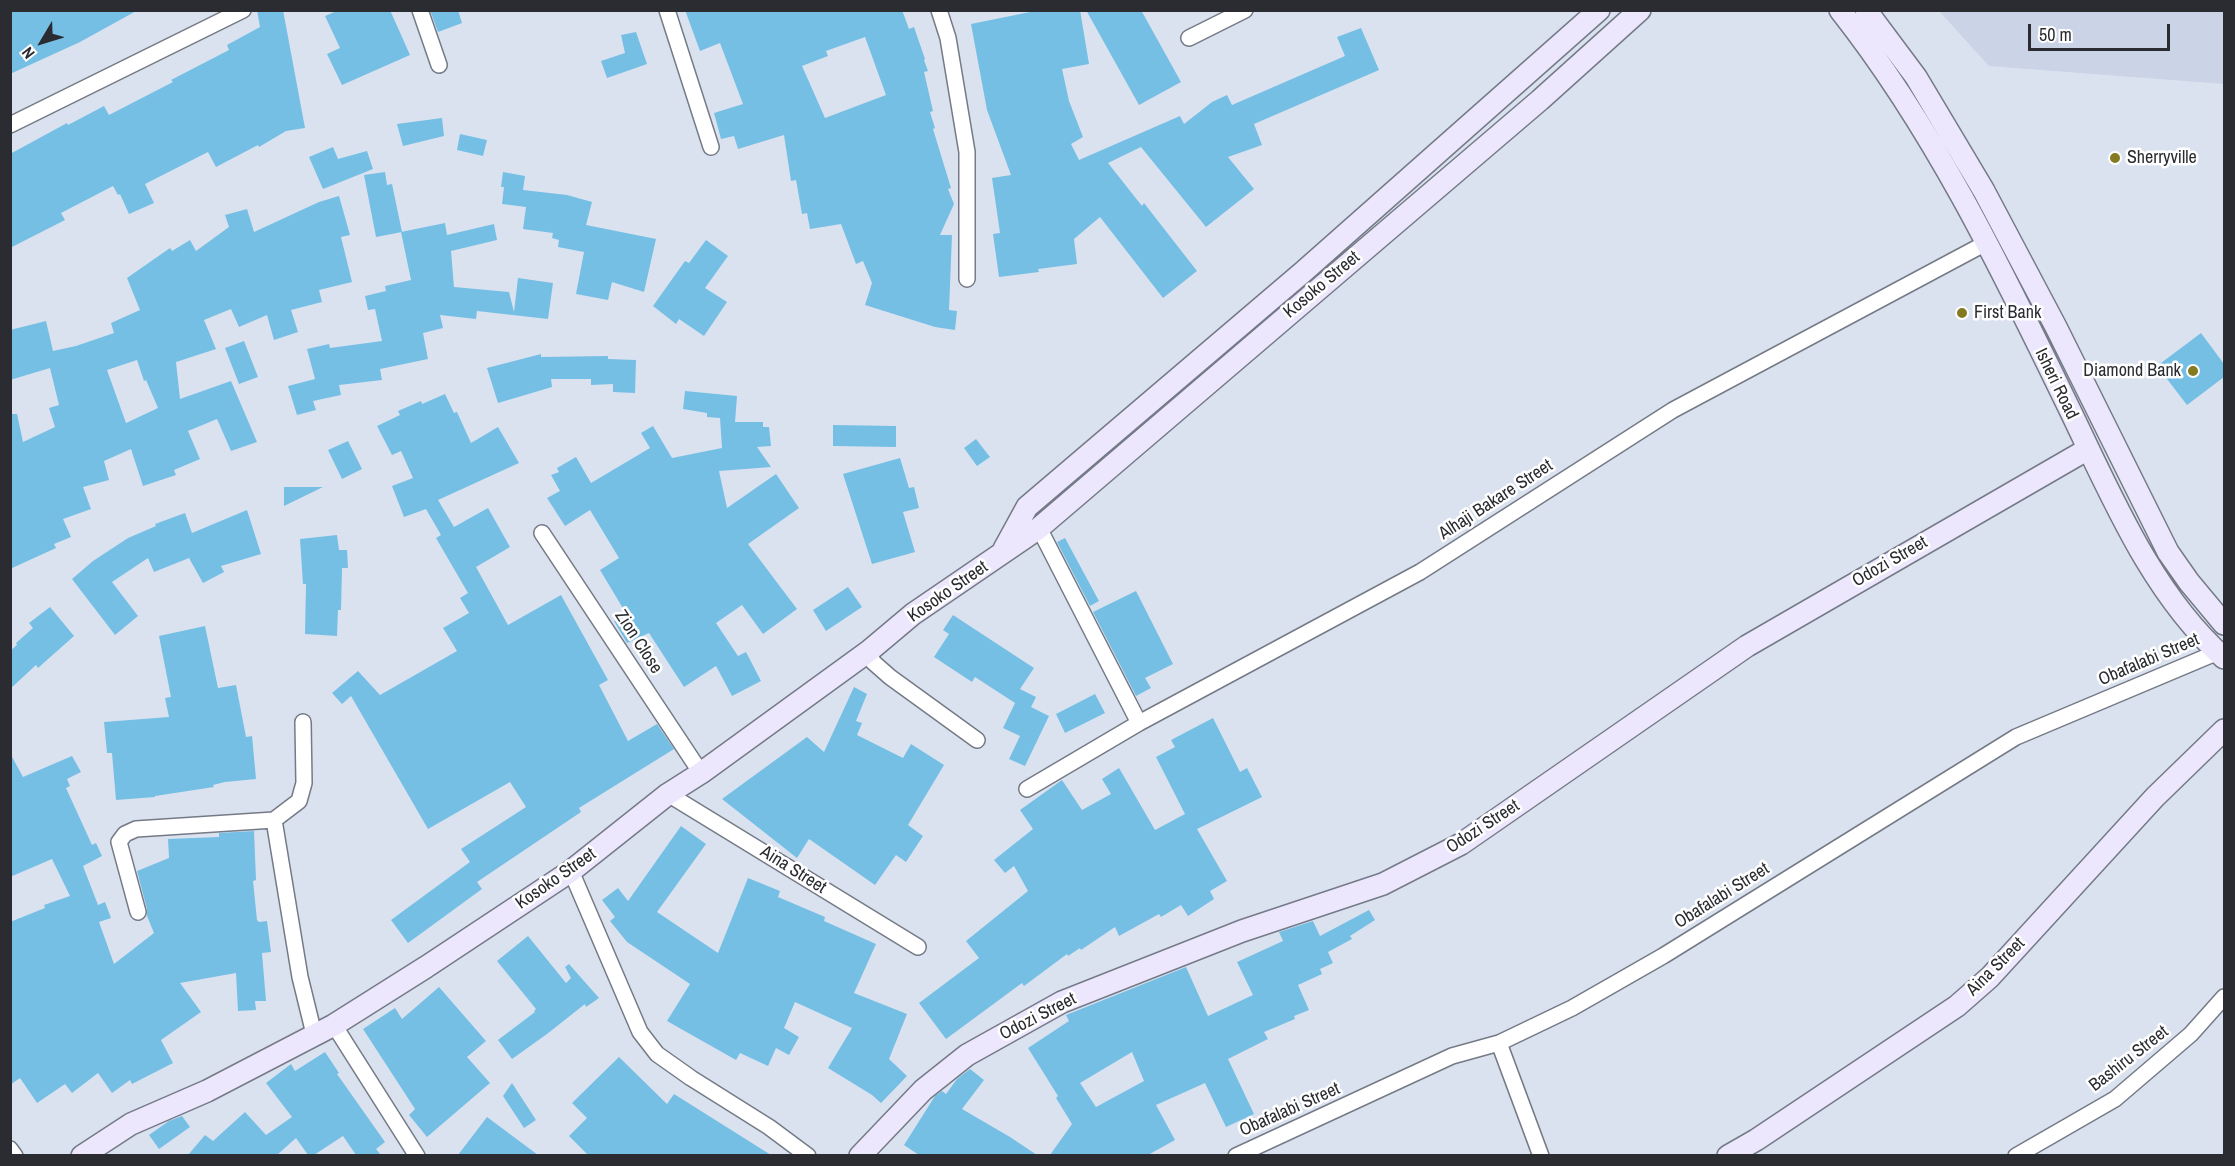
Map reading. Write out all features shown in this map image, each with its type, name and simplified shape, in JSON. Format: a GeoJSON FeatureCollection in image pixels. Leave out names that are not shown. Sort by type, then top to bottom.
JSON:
{"type":"FeatureCollection","features":[{"type":"Feature","properties":{"kind":"street"},"geometry":{"type":"LineString","coordinates":[[10,125],[243,10]]}},
{"type":"Feature","properties":{"kind":"street"},"geometry":{"type":"LineString","coordinates":[[420,10],[439,66]]}},
{"type":"Feature","properties":{"kind":"street"},"geometry":{"type":"LineString","coordinates":[[668,10],[711,147]]}},
{"type":"Feature","properties":{"kind":"street"},"geometry":{"type":"LineString","coordinates":[[939,10],[948,38],[967,152],[967,279]]}},
{"type":"Feature","properties":{"kind":"street"},"geometry":{"type":"LineString","coordinates":[[1189,39],[1245,10]]}},
{"type":"Feature","properties":{"kind":"street","name":"Kosoko Street"},"geometry":{"type":"LineString","coordinates":[[1001,555],[1027,507],[1294,279],[1599,10]]}},
{"type":"Feature","properties":{"kind":"street","name":"Kosoko Street"},"geometry":{"type":"LineString","coordinates":[[82,1155],[131,1124],[207,1091],[334,1025],[378,999],[571,871],[668,794],[701,773],[869,651],[913,614],[1039,528],[1540,100],[1640,10]]}},
{"type":"Feature","properties":{"kind":"street","name":"Isheri Road"},"geometry":{"type":"LineString","coordinates":[[1840,10],[1900,93],[1928,138],[1986,243],[2148,564],[2174,604],[2221,655]]}},
{"type":"Feature","properties":{"kind":"street","name":"Isheri Road"},"geometry":{"type":"LineString","coordinates":[[1866,10],[1916,77],[1947,127],[2040,297],[2168,552],[2188,582],[2223,621]]}},
{"type":"Feature","properties":{"kind":"street"},"geometry":{"type":"LineString","coordinates":[[1522,79],[1540,100]]}},
{"type":"Feature","properties":{"kind":"street","name":"Alhaji Bakare Street"},"geometry":{"type":"LineString","coordinates":[[1028,789],[1139,723],[1420,572],[1672,410],[1986,243]]}},
{"type":"Feature","properties":{"kind":"street","name":"Odozi Street"},"geometry":{"type":"LineString","coordinates":[[862,1155],[923,1089],[967,1055],[1062,1002],[1242,931],[1383,884],[1461,844],[1747,646],[2088,449]]}},
{"type":"Feature","properties":{"kind":"street"},"geometry":{"type":"LineString","coordinates":[[1039,528],[1139,723]]}},
{"type":"Feature","properties":{"kind":"street","name":"Zion Close"},"geometry":{"type":"LineString","coordinates":[[542,533],[701,773]]}},
{"type":"Feature","properties":{"kind":"street"},"geometry":{"type":"LineString","coordinates":[[869,651],[873,662],[890,677],[976,740]]}},
{"type":"Feature","properties":{"kind":"street","name":"Obafalabi Street"},"geometry":{"type":"LineString","coordinates":[[1236,1155],[1328,1115],[1452,1056],[1499,1043],[1572,1008],[1663,956],[2016,737],[2221,655]]}},
{"type":"Feature","properties":{"kind":"street"},"geometry":{"type":"LineString","coordinates":[[138,912],[119,842],[125,834],[136,829],[274,820],[299,801],[304,783],[303,722]]}},
{"type":"Feature","properties":{"kind":"street","name":"Aina Street"},"geometry":{"type":"LineString","coordinates":[[1728,1155],[1756,1140],[1957,1006],[1990,976],[2155,797],[2224,730]]}},
{"type":"Feature","properties":{"kind":"street","name":"Aina Street"},"geometry":{"type":"LineString","coordinates":[[668,794],[918,947]]}},
{"type":"Feature","properties":{"kind":"street"},"geometry":{"type":"LineString","coordinates":[[274,820],[300,977],[314,1034]]}},
{"type":"Feature","properties":{"kind":"street"},"geometry":{"type":"LineString","coordinates":[[571,871],[639,1032],[651,1047],[657,1054],[691,1078],[769,1126],[808,1155]]}},
{"type":"Feature","properties":{"kind":"street","name":"Bashiru Street"},"geometry":{"type":"LineString","coordinates":[[2016,1155],[2115,1099],[2191,1034],[2224,997]]}},
{"type":"Feature","properties":{"kind":"street"},"geometry":{"type":"LineString","coordinates":[[334,1025],[417,1155]]}},
{"type":"Feature","properties":{"kind":"street"},"geometry":{"type":"LineString","coordinates":[[1499,1043],[1541,1155]]}},
{"type":"Feature","properties":{"kind":"street"},"geometry":{"type":"LineString","coordinates":[[10,1149],[15,1155]]}},
{"type":"Feature","properties":{"kind":"shaded area"},"geometry":{"type":"Polygon","coordinates":[[[1939,11],[2224,11],[2224,84],[1989,66],[1939,11]]]}},
{"type":"Feature","properties":{"kind":"building"},"geometry":{"type":"Polygon","coordinates":[[[10,10],[138,10],[80,42],[10,74],[10,10]]]}},
{"type":"Feature","properties":{"kind":"building"},"geometry":{"type":"Polygon","coordinates":[[[257,10],[283,10],[305,128],[286,131],[259,147],[258,145],[216,167],[208,152],[145,184],[154,203],[129,214],[120,194],[118,195],[113,186],[61,213],[65,220],[10,248],[10,154],[104,106],[109,115],[229,50],[227,45],[260,27],[257,10]]]}},
{"type":"Feature","properties":{"kind":"building"},"geometry":{"type":"Polygon","coordinates":[[[339,10],[390,10],[410,55],[342,85],[327,54],[340,48],[325,16],[339,10]]]}},
{"type":"Feature","properties":{"kind":"building"},"geometry":{"type":"Polygon","coordinates":[[[430,10],[458,10],[462,23],[438,32],[430,10]]]}},
{"type":"Feature","properties":{"kind":"building"},"geometry":{"type":"Polygon","coordinates":[[[685,10],[902,10],[909,29],[914,27],[925,59],[928,71],[924,72],[933,111],[930,112],[935,128],[933,129],[954,204],[940,235],[952,235],[949,310],[957,311],[955,330],[935,327],[865,305],[872,283],[863,261],[856,264],[841,224],[810,229],[807,213],[802,214],[796,180],[791,181],[784,135],[738,149],[734,136],[721,139],[714,113],[743,104],[720,43],[700,51],[685,10]],[[865,37],[826,51],[828,56],[802,66],[825,118],[886,95],[865,37]]]}},
{"type":"Feature","properties":{"kind":"building"},"geometry":{"type":"Polygon","coordinates":[[[1040,10],[1080,10],[1089,64],[1062,69],[1069,101],[1083,137],[1071,144],[1079,160],[1180,116],[1184,124],[1212,102],[1227,95],[1232,105],[1345,56],[1337,37],[1361,28],[1379,70],[1254,124],[1262,145],[1228,157],[1254,189],[1206,227],[1141,147],[1108,163],[1142,206],[1144,203],[1197,271],[1163,298],[1100,217],[1074,239],[1077,264],[999,277],[993,234],[1000,233],[992,178],[1011,175],[987,110],[971,24],[1040,10]]]}},
{"type":"Feature","properties":{"kind":"building"},"geometry":{"type":"Polygon","coordinates":[[[1086,10],[1141,10],[1181,82],[1139,105],[1086,10]]]}},
{"type":"Feature","properties":{"kind":"building"},"geometry":{"type":"Polygon","coordinates":[[[636,32],[647,64],[607,78],[601,61],[625,53],[621,35],[636,32]]]}},
{"type":"Feature","properties":{"kind":"building"},"geometry":{"type":"Polygon","coordinates":[[[442,118],[444,136],[403,146],[397,124],[442,118]]]}},
{"type":"Feature","properties":{"kind":"building"},"geometry":{"type":"Polygon","coordinates":[[[460,134],[487,140],[483,156],[457,150],[460,134]]]}},
{"type":"Feature","properties":{"kind":"building"},"geometry":{"type":"Polygon","coordinates":[[[333,147],[338,159],[367,151],[373,169],[323,189],[309,157],[333,147]]]}},
{"type":"Feature","properties":{"kind":"building"},"geometry":{"type":"Polygon","coordinates":[[[385,172],[387,185],[392,184],[402,232],[376,237],[364,175],[385,172]]]}},
{"type":"Feature","properties":{"kind":"building"},"geometry":{"type":"Polygon","coordinates":[[[503,172],[525,176],[523,190],[567,195],[592,202],[586,225],[656,239],[644,292],[612,282],[608,300],[576,294],[584,252],[558,247],[559,240],[552,238],[553,233],[523,229],[526,207],[502,204],[503,172]]]}},
{"type":"Feature","properties":{"kind":"building"},"geometry":{"type":"Polygon","coordinates":[[[339,196],[350,235],[341,237],[352,282],[319,290],[322,302],[291,310],[298,332],[274,340],[267,315],[239,327],[231,309],[204,320],[216,349],[176,362],[180,399],[231,381],[257,442],[231,451],[217,419],[188,431],[200,459],[174,470],[176,475],[143,486],[131,449],[104,461],[109,480],[83,487],[91,509],[63,519],[71,537],[54,544],[56,548],[10,569],[10,414],[17,414],[23,442],[55,427],[49,408],[59,405],[50,368],[10,380],[10,330],[46,321],[53,351],[114,333],[111,323],[140,310],[127,278],[170,248],[172,251],[190,240],[196,251],[229,227],[225,215],[247,209],[254,232],[319,202],[339,196]],[[137,360],[107,370],[126,423],[158,408],[146,380],[144,381],[137,360]]]}},
{"type":"Feature","properties":{"kind":"building"},"geometry":{"type":"Polygon","coordinates":[[[445,223],[447,235],[494,224],[497,240],[451,251],[454,287],[509,292],[514,312],[518,278],[553,283],[548,319],[477,311],[476,319],[440,315],[443,328],[423,333],[428,359],[380,369],[382,380],[339,385],[341,395],[313,401],[316,410],[297,415],[288,386],[315,379],[307,349],[329,344],[330,348],[382,341],[375,309],[368,310],[365,296],[386,291],[385,286],[411,280],[401,232],[445,223]]]}},
{"type":"Feature","properties":{"kind":"building"},"geometry":{"type":"Polygon","coordinates":[[[706,240],[728,256],[705,288],[727,302],[704,336],[679,319],[676,324],[653,306],[685,261],[689,263],[706,240]]]}},
{"type":"Feature","properties":{"kind":"building","name":"Diamond Bank"},"geometry":{"type":"Polygon","coordinates":[[[2201,333],[2224,364],[2224,377],[2187,405],[2157,366],[2201,333]]]}},
{"type":"Feature","properties":{"kind":"building"},"geometry":{"type":"Polygon","coordinates":[[[244,341],[258,377],[239,384],[225,348],[244,341]]]}},
{"type":"Feature","properties":{"kind":"building"},"geometry":{"type":"Polygon","coordinates":[[[541,354],[541,357],[608,356],[608,359],[636,360],[635,393],[613,392],[613,384],[591,385],[591,379],[551,379],[552,387],[498,403],[487,368],[541,354]]]}},
{"type":"Feature","properties":{"kind":"building"},"geometry":{"type":"Polygon","coordinates":[[[685,391],[737,396],[735,422],[763,422],[763,427],[769,427],[771,446],[757,447],[771,467],[719,471],[727,508],[776,474],[799,508],[748,544],[797,609],[763,634],[742,605],[716,623],[738,656],[746,652],[761,681],[732,696],[716,666],[684,687],[649,633],[627,643],[614,621],[627,615],[600,570],[619,558],[590,510],[565,526],[547,498],[560,491],[551,475],[559,472],[557,468],[576,457],[591,483],[650,448],[641,433],[653,426],[672,458],[722,448],[720,418],[707,417],[707,413],[683,409],[685,391]]]}},
{"type":"Feature","properties":{"kind":"building"},"geometry":{"type":"Polygon","coordinates":[[[445,394],[454,413],[457,412],[471,443],[498,427],[519,463],[438,500],[454,527],[488,508],[510,547],[476,567],[508,625],[561,595],[608,680],[599,685],[628,741],[657,724],[674,749],[579,808],[581,812],[477,882],[482,889],[408,943],[391,920],[470,862],[461,849],[526,807],[510,782],[428,829],[351,696],[342,704],[332,693],[358,671],[380,695],[457,651],[443,628],[469,613],[460,598],[468,593],[436,538],[441,535],[426,509],[404,517],[392,486],[413,478],[401,451],[392,455],[377,426],[400,415],[398,411],[445,394]]]}},
{"type":"Feature","properties":{"kind":"building"},"geometry":{"type":"Polygon","coordinates":[[[833,425],[896,426],[896,447],[833,446],[833,425]]]}},
{"type":"Feature","properties":{"kind":"building"},"geometry":{"type":"Polygon","coordinates":[[[976,439],[990,457],[977,466],[964,448],[976,439]]]}},
{"type":"Feature","properties":{"kind":"building"},"geometry":{"type":"Polygon","coordinates":[[[348,441],[362,469],[342,479],[328,450],[348,441]]]}},
{"type":"Feature","properties":{"kind":"building"},"geometry":{"type":"Polygon","coordinates":[[[900,458],[909,488],[914,487],[919,508],[903,512],[915,552],[872,564],[843,474],[900,458]]]}},
{"type":"Feature","properties":{"kind":"building"},"geometry":{"type":"Polygon","coordinates":[[[284,487],[323,487],[284,506],[284,487]]]}},
{"type":"Feature","properties":{"kind":"building"},"geometry":{"type":"Polygon","coordinates":[[[247,510],[261,554],[221,566],[224,572],[203,583],[189,558],[154,572],[148,558],[112,582],[138,616],[115,635],[72,579],[93,561],[128,538],[156,526],[155,524],[185,513],[192,533],[247,510]]]}},
{"type":"Feature","properties":{"kind":"building"},"geometry":{"type":"Polygon","coordinates":[[[337,535],[339,550],[347,550],[348,568],[342,568],[341,610],[338,610],[337,636],[305,634],[306,584],[303,584],[300,539],[337,535]]]}},
{"type":"Feature","properties":{"kind":"building"},"geometry":{"type":"Polygon","coordinates":[[[1065,538],[1099,601],[1090,606],[1057,542],[1065,538]]]}},
{"type":"Feature","properties":{"kind":"building"},"geometry":{"type":"Polygon","coordinates":[[[848,587],[862,607],[826,631],[813,610],[848,587]]]}},
{"type":"Feature","properties":{"kind":"building"},"geometry":{"type":"Polygon","coordinates":[[[1136,591],[1173,664],[1145,678],[1151,688],[1136,696],[1093,612],[1136,591]]]}},
{"type":"Feature","properties":{"kind":"building"},"geometry":{"type":"Polygon","coordinates":[[[50,607],[74,636],[38,668],[36,665],[10,689],[10,651],[33,628],[29,623],[50,607]]]}},
{"type":"Feature","properties":{"kind":"building"},"geometry":{"type":"Polygon","coordinates":[[[953,615],[1034,668],[1020,689],[1036,697],[1031,707],[1049,716],[1025,766],[1009,759],[1020,736],[1003,728],[1015,703],[975,677],[972,682],[934,657],[949,634],[943,630],[953,615]]]}},
{"type":"Feature","properties":{"kind":"building"},"geometry":{"type":"Polygon","coordinates":[[[205,626],[218,688],[236,685],[246,737],[252,736],[256,779],[225,782],[213,785],[214,787],[155,797],[116,800],[112,753],[107,753],[104,722],[169,717],[165,698],[171,697],[159,636],[205,626]]]}},
{"type":"Feature","properties":{"kind":"building"},"geometry":{"type":"Polygon","coordinates":[[[854,687],[867,694],[856,721],[862,723],[857,735],[903,758],[911,744],[944,765],[908,825],[923,836],[906,862],[896,855],[875,885],[809,839],[797,858],[722,799],[807,737],[824,752],[854,687]]]}},
{"type":"Feature","properties":{"kind":"building"},"geometry":{"type":"Polygon","coordinates":[[[1095,694],[1105,713],[1065,733],[1056,714],[1095,694]]]}},
{"type":"Feature","properties":{"kind":"building"},"geometry":{"type":"Polygon","coordinates":[[[1213,718],[1240,772],[1247,768],[1262,797],[1197,829],[1227,881],[1210,891],[1214,899],[1188,916],[1181,905],[1119,936],[1115,927],[1081,950],[1080,948],[1068,956],[1067,954],[1024,986],[1022,983],[946,1039],[919,1003],[979,958],[966,941],[1028,891],[1014,866],[1005,873],[994,860],[1033,829],[1020,810],[1062,780],[1082,810],[1111,794],[1102,779],[1119,768],[1155,830],[1185,814],[1156,757],[1175,747],[1171,740],[1213,718]]]}},
{"type":"Feature","properties":{"kind":"building"},"geometry":{"type":"Polygon","coordinates":[[[10,753],[23,777],[72,756],[81,772],[67,779],[70,786],[66,788],[92,845],[96,843],[102,856],[83,866],[98,905],[105,902],[111,918],[99,922],[114,964],[154,933],[147,916],[137,871],[169,858],[168,839],[219,837],[219,833],[254,831],[256,880],[253,881],[257,920],[267,921],[271,952],[262,953],[266,1001],[255,1001],[256,1010],[238,1011],[236,973],[180,983],[201,1012],[161,1040],[173,1063],[132,1084],[130,1080],[112,1093],[98,1073],[72,1093],[65,1084],[37,1103],[20,1078],[10,1085],[10,922],[45,908],[44,905],[70,896],[52,859],[10,877],[10,753]]]}},
{"type":"Feature","properties":{"kind":"building"},"geometry":{"type":"Polygon","coordinates":[[[681,826],[706,844],[657,912],[718,953],[748,878],[780,891],[778,897],[825,917],[824,921],[876,944],[854,993],[907,1014],[889,1059],[907,1076],[881,1103],[828,1068],[852,1028],[795,1002],[784,1028],[799,1037],[789,1055],[776,1048],[768,1066],[740,1053],[736,1060],[667,1021],[690,984],[627,942],[610,921],[615,917],[602,900],[618,888],[628,901],[681,826]]]}},
{"type":"Feature","properties":{"kind":"building"},"geometry":{"type":"Polygon","coordinates":[[[1369,910],[1375,920],[1350,936],[1352,939],[1328,952],[1333,963],[1320,969],[1322,974],[1298,985],[1309,1010],[1294,1016],[1295,1019],[1264,1032],[1268,1039],[1228,1059],[1254,1114],[1226,1127],[1205,1083],[1156,1105],[1175,1140],[1148,1155],[1050,1155],[1072,1124],[1056,1098],[1058,1096],[1028,1048],[1069,1021],[1066,1015],[1186,967],[1208,1016],[1253,995],[1237,962],[1283,941],[1279,932],[1313,921],[1320,936],[1369,910]],[[1132,1052],[1080,1083],[1096,1107],[1144,1081],[1132,1052]]]}},
{"type":"Feature","properties":{"kind":"building"},"geometry":{"type":"Polygon","coordinates":[[[528,936],[566,983],[571,978],[565,967],[569,964],[599,998],[586,1007],[585,1004],[512,1059],[498,1040],[536,1009],[497,961],[528,936]]]}},
{"type":"Feature","properties":{"kind":"building"},"geometry":{"type":"Polygon","coordinates":[[[439,987],[486,1041],[467,1057],[490,1083],[427,1137],[409,1115],[415,1109],[363,1029],[395,1008],[402,1019],[439,987]]]}},
{"type":"Feature","properties":{"kind":"building"},"geometry":{"type":"Polygon","coordinates":[[[325,1052],[339,1073],[337,1074],[385,1142],[376,1149],[381,1155],[356,1155],[343,1136],[314,1155],[308,1155],[296,1138],[277,1155],[188,1155],[205,1135],[213,1141],[245,1112],[266,1135],[292,1117],[266,1083],[291,1064],[295,1071],[325,1052]]]}},
{"type":"Feature","properties":{"kind":"building"},"geometry":{"type":"Polygon","coordinates":[[[619,1057],[667,1104],[674,1094],[771,1155],[588,1155],[569,1136],[587,1118],[572,1103],[619,1057]]]}},
{"type":"Feature","properties":{"kind":"building"},"geometry":{"type":"Polygon","coordinates":[[[970,1069],[984,1080],[962,1109],[1037,1155],[919,1155],[904,1145],[935,1096],[942,1091],[946,1094],[957,1079],[970,1069]]]}},
{"type":"Feature","properties":{"kind":"building"},"geometry":{"type":"Polygon","coordinates":[[[512,1083],[536,1120],[524,1128],[503,1096],[512,1083]]]}},
{"type":"Feature","properties":{"kind":"building"},"geometry":{"type":"Polygon","coordinates":[[[182,1116],[190,1127],[159,1149],[149,1135],[169,1121],[182,1116]]]}},
{"type":"Feature","properties":{"kind":"building"},"geometry":{"type":"Polygon","coordinates":[[[487,1117],[538,1155],[458,1155],[487,1117]]]}},
{"type":"Feature","properties":{"kind":"place","name":"Sherryville"},"geometry":{"type":"Point","coordinates":[2115,158]}},
{"type":"Feature","properties":{"kind":"place","name":"First Bank"},"geometry":{"type":"Point","coordinates":[1962,313]}},
{"type":"Feature","properties":{"kind":"place","name":"Diamond Bank"},"geometry":{"type":"Point","coordinates":[2193,371]}}]}
